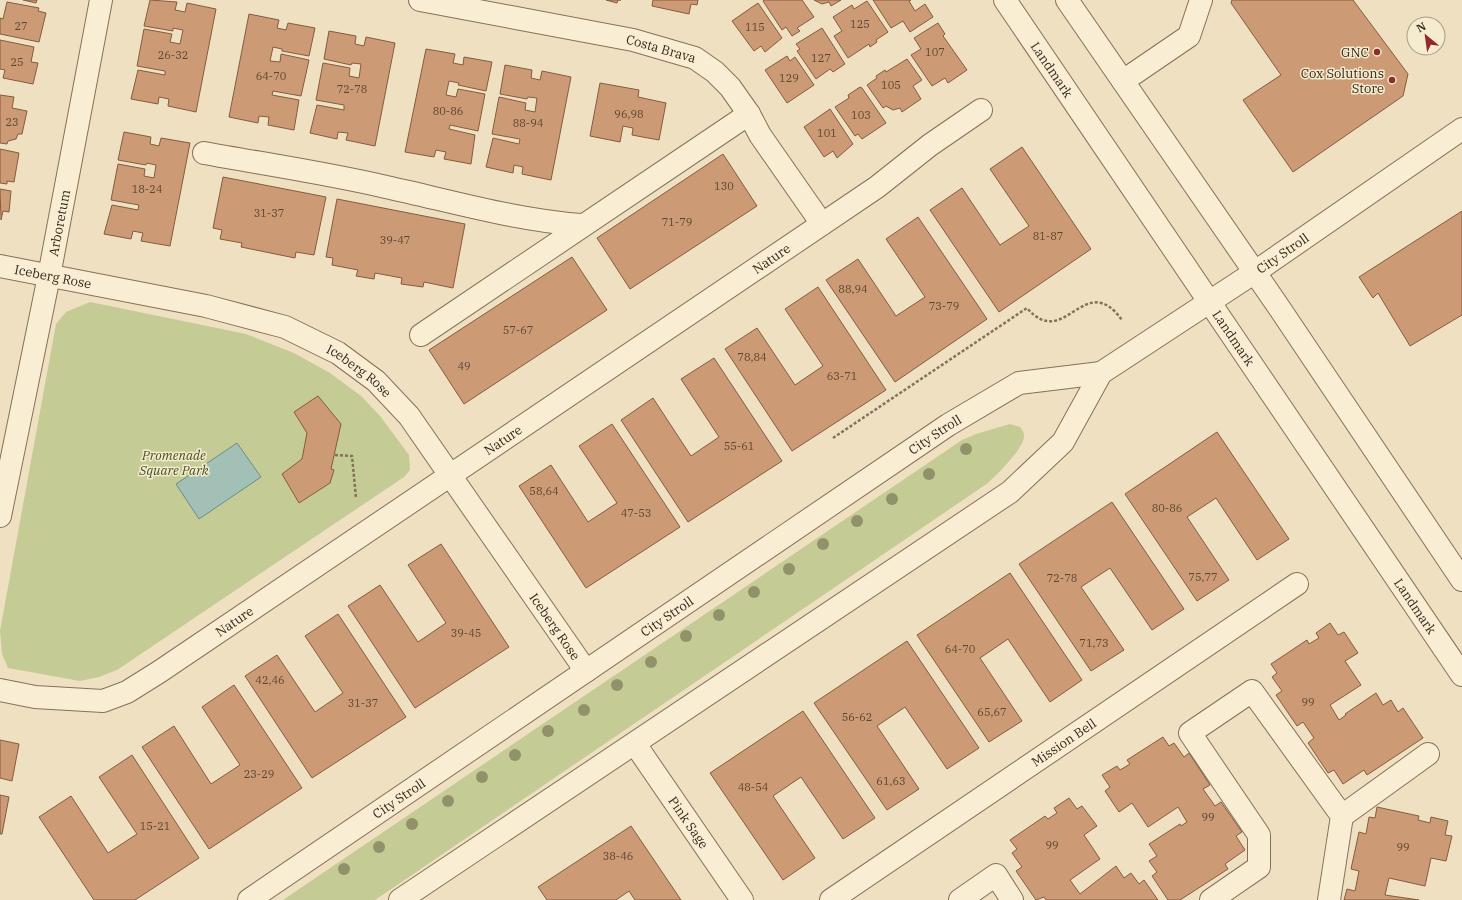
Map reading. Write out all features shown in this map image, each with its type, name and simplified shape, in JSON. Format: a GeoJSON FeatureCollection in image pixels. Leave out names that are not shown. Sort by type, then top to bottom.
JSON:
{"type":"FeatureCollection","features":[{"type":"Feature","properties":{"kind":"street","name":"Arboretum"},"geometry":{"type":"LineString","coordinates":[[0,516],[49,276],[102,0]]}},
{"type":"Feature","properties":{"kind":"street","name":"Costa Brava"},"geometry":{"type":"LineString","coordinates":[[420,0],[633,40],[695,58],[716,72],[730,87],[749,114],[760,135],[822,224]]}},
{"type":"Feature","properties":{"kind":"street","name":"Landmark"},"geometry":{"type":"LineString","coordinates":[[1004,0],[1462,675]]}},
{"type":"Feature","properties":{"kind":"street"},"geometry":{"type":"LineString","coordinates":[[1067,0],[1255,272],[1462,580]]}},
{"type":"Feature","properties":{"kind":"street"},"geometry":{"type":"LineString","coordinates":[[1123,81],[1189,36],[1200,0]]}},
{"type":"Feature","properties":{"kind":"street","name":"Nature"},"geometry":{"type":"LineString","coordinates":[[0,690],[35,697],[103,701],[127,692],[877,187],[930,145],[981,110]]}},
{"type":"Feature","properties":{"kind":"street"},"geometry":{"type":"LineString","coordinates":[[421,335],[749,114]]}},
{"type":"Feature","properties":{"kind":"street","name":"City Stroll"},"geometry":{"type":"LineString","coordinates":[[249,900],[948,424],[1019,383],[1101,373],[1255,272],[1462,129]]}},
{"type":"Feature","properties":{"kind":"street"},"geometry":{"type":"LineString","coordinates":[[204,153],[384,186],[522,218],[581,226]]}},
{"type":"Feature","properties":{"kind":"street","name":"Iceberg Rose"},"geometry":{"type":"LineString","coordinates":[[0,266],[213,308],[285,327],[338,353],[376,381],[409,416],[586,671]]}},
{"type":"Feature","properties":{"kind":"street","name":"City Stroll"},"geometry":{"type":"LineString","coordinates":[[400,900],[1010,492],[1063,442],[1101,373]]}},
{"type":"Feature","properties":{"kind":"street","name":"Mission Bell"},"geometry":{"type":"LineString","coordinates":[[831,900],[1297,584]]}},
{"type":"Feature","properties":{"kind":"street"},"geometry":{"type":"LineString","coordinates":[[1222,897],[1259,867],[1259,835],[1190,733],[1252,691],[1342,816]]}},
{"type":"Feature","properties":{"kind":"street","name":"Pink Sage"},"geometry":{"type":"LineString","coordinates":[[635,744],[742,900]]}},
{"type":"Feature","properties":{"kind":"street"},"geometry":{"type":"LineString","coordinates":[[1328,900],[1342,816],[1428,754]]}},
{"type":"Feature","properties":{"kind":"street"},"geometry":{"type":"LineString","coordinates":[[960,900],[996,875],[1012,900]]}},
{"type":"Feature","properties":{"kind":"path"},"geometry":{"type":"LineString","coordinates":[[833,438],[1027,308],[1041,320],[1050,322],[1060,320],[1088,303],[1102,302],[1116,311],[1122,320]]}},
{"type":"Feature","properties":{"kind":"path"},"geometry":{"type":"LineString","coordinates":[[335,455],[352,456],[356,498]]}},
{"type":"Feature","properties":{"kind":"green space","name":"Promenade Square Park"},"geometry":{"type":"Polygon","coordinates":[[[90,302],[246,334],[294,353],[330,373],[361,396],[380,416],[409,455],[410,470],[404,477],[117,670],[99,677],[80,681],[8,668],[2,654],[0,631],[56,324],[66,312],[90,302]]]}},
{"type":"Feature","properties":{"kind":"green space"},"geometry":{"type":"Polygon","coordinates":[[[1010,424],[1021,428],[1024,434],[1023,440],[1015,454],[988,483],[375,900],[283,900],[962,440],[976,434],[1010,424]]]}},
{"type":"Feature","properties":{"kind":"water"},"geometry":{"type":"Polygon","coordinates":[[[237,443],[261,477],[199,519],[176,484],[237,443]]]}},
{"type":"Feature","properties":{"kind":"building"},"geometry":{"type":"Polygon","coordinates":[[[23,0],[37,0],[36,3],[23,0]]]}},
{"type":"Feature","properties":{"kind":"building"},"geometry":{"type":"Polygon","coordinates":[[[150,0],[177,2],[175,10],[185,12],[187,3],[216,9],[196,112],[168,106],[169,99],[159,97],[158,104],[131,99],[138,70],[165,75],[165,71],[137,66],[144,29],[172,34],[170,42],[180,44],[183,30],[173,28],[173,31],[144,26],[150,0]]]}},
{"type":"Feature","properties":{"kind":"building"},"geometry":{"type":"Polygon","coordinates":[[[606,0],[618,0],[617,3],[606,0]]]}},
{"type":"Feature","properties":{"kind":"building"},"geometry":{"type":"Polygon","coordinates":[[[653,0],[698,0],[697,5],[691,4],[689,14],[652,6],[653,0]]]}},
{"type":"Feature","properties":{"kind":"building"},"geometry":{"type":"Polygon","coordinates":[[[802,0],[814,17],[797,28],[800,31],[792,36],[786,27],[782,30],[763,1],[802,0]]]}},
{"type":"Feature","properties":{"kind":"building"},"geometry":{"type":"Polygon","coordinates":[[[814,0],[841,0],[831,6],[829,2],[822,4],[814,0]]]}},
{"type":"Feature","properties":{"kind":"building"},"geometry":{"type":"Polygon","coordinates":[[[873,0],[911,0],[909,1],[915,11],[925,4],[933,17],[910,32],[903,21],[891,28],[873,0]]]}},
{"type":"Feature","properties":{"kind":"building"},"geometry":{"type":"Polygon","coordinates":[[[1232,0],[1353,0],[1408,74],[1403,96],[1293,172],[1243,100],[1281,75],[1231,3],[1232,0]]]}},
{"type":"Feature","properties":{"kind":"building"},"geometry":{"type":"Polygon","coordinates":[[[867,1],[888,32],[876,40],[877,42],[870,47],[869,44],[848,58],[834,36],[842,31],[833,17],[852,5],[854,9],[867,1]]]}},
{"type":"Feature","properties":{"kind":"building"},"geometry":{"type":"Polygon","coordinates":[[[7,2],[39,8],[38,11],[46,13],[39,42],[0,34],[0,18],[3,19],[7,2]]]}},
{"type":"Feature","properties":{"kind":"building"},"geometry":{"type":"Polygon","coordinates":[[[758,3],[782,38],[765,52],[761,46],[754,51],[732,21],[758,3]]]}},
{"type":"Feature","properties":{"kind":"building"},"geometry":{"type":"Polygon","coordinates":[[[249,14],[279,20],[277,28],[286,30],[288,23],[315,28],[309,56],[282,51],[282,49],[273,47],[270,61],[280,62],[281,54],[309,60],[301,96],[273,91],[272,95],[299,100],[294,130],[268,125],[269,117],[259,116],[258,123],[229,117],[249,14]]]}},
{"type":"Feature","properties":{"kind":"building"},"geometry":{"type":"Polygon","coordinates":[[[938,23],[945,34],[943,36],[967,70],[948,83],[945,78],[932,86],[911,55],[921,49],[914,38],[938,23]]]}},
{"type":"Feature","properties":{"kind":"building"},"geometry":{"type":"Polygon","coordinates":[[[822,28],[845,64],[833,72],[830,69],[816,79],[797,51],[800,49],[796,44],[822,28]]]}},
{"type":"Feature","properties":{"kind":"building"},"geometry":{"type":"Polygon","coordinates":[[[329,31],[356,36],[355,44],[364,46],[366,37],[395,43],[375,146],[346,140],[348,133],[338,132],[337,139],[310,133],[317,105],[344,110],[344,105],[316,100],[323,63],[350,68],[349,76],[359,78],[361,64],[352,63],[351,65],[324,59],[329,31]]]}},
{"type":"Feature","properties":{"kind":"building"},"geometry":{"type":"Polygon","coordinates":[[[0,40],[34,47],[31,62],[38,63],[33,84],[3,78],[5,70],[0,69],[0,40]]]}},
{"type":"Feature","properties":{"kind":"building"},"geometry":{"type":"Polygon","coordinates":[[[426,49],[455,54],[453,63],[463,65],[464,57],[492,62],[486,91],[458,85],[459,83],[449,81],[446,95],[456,97],[458,89],[485,94],[478,131],[450,125],[449,129],[475,135],[471,164],[444,159],[446,152],[436,150],[434,157],[405,152],[426,49]]]}},
{"type":"Feature","properties":{"kind":"building"},"geometry":{"type":"Polygon","coordinates":[[[787,56],[790,61],[795,57],[814,85],[787,103],[765,70],[787,56]]]}},
{"type":"Feature","properties":{"kind":"building"},"geometry":{"type":"Polygon","coordinates":[[[907,59],[922,80],[913,86],[921,99],[902,112],[900,108],[893,110],[886,106],[883,108],[867,85],[885,70],[886,72],[907,59]]]}},
{"type":"Feature","properties":{"kind":"building"},"geometry":{"type":"Polygon","coordinates":[[[505,65],[532,70],[531,78],[540,80],[542,71],[571,77],[551,180],[522,174],[523,167],[514,165],[513,173],[486,167],[493,138],[519,144],[520,139],[492,134],[499,97],[526,103],[525,110],[535,112],[537,98],[528,97],[527,99],[500,94],[505,65]]]}},
{"type":"Feature","properties":{"kind":"building"},"geometry":{"type":"Polygon","coordinates":[[[600,83],[639,90],[638,97],[666,103],[659,140],[632,135],[633,128],[623,126],[620,142],[590,136],[600,83]]]}},
{"type":"Feature","properties":{"kind":"building"},"geometry":{"type":"Polygon","coordinates":[[[860,87],[886,123],[862,139],[858,134],[855,136],[835,107],[849,98],[848,95],[860,87]]]}},
{"type":"Feature","properties":{"kind":"building"},"geometry":{"type":"Polygon","coordinates":[[[0,95],[14,97],[12,108],[27,111],[22,134],[18,134],[16,139],[8,141],[7,144],[0,143],[0,95]]]}},
{"type":"Feature","properties":{"kind":"building"},"geometry":{"type":"Polygon","coordinates":[[[830,109],[853,144],[837,158],[833,151],[824,157],[804,127],[830,109]]]}},
{"type":"Feature","properties":{"kind":"building"},"geometry":{"type":"Polygon","coordinates":[[[124,132],[151,137],[150,144],[159,146],[161,138],[190,143],[170,246],[141,241],[143,233],[133,231],[131,239],[104,234],[112,205],[138,210],[139,205],[111,200],[118,164],[145,169],[144,176],[154,178],[156,165],[147,163],[146,165],[118,160],[124,132]]]}},
{"type":"Feature","properties":{"kind":"building"},"geometry":{"type":"Polygon","coordinates":[[[1022,147],[1091,249],[999,312],[930,210],[962,188],[1000,245],[1029,226],[990,169],[1022,147]]]}},
{"type":"Feature","properties":{"kind":"building"},"geometry":{"type":"Polygon","coordinates":[[[0,149],[19,153],[14,182],[7,181],[7,184],[0,183],[0,149]]]}},
{"type":"Feature","properties":{"kind":"building"},"geometry":{"type":"Polygon","coordinates":[[[723,154],[757,206],[630,289],[597,238],[723,154]]]}},
{"type":"Feature","properties":{"kind":"building"},"geometry":{"type":"Polygon","coordinates":[[[223,177],[326,197],[314,255],[296,252],[295,258],[241,247],[242,243],[220,239],[222,230],[213,228],[223,177]]]}},
{"type":"Feature","properties":{"kind":"building"},"geometry":{"type":"Polygon","coordinates":[[[0,189],[11,191],[9,212],[3,211],[1,220],[0,189]]]}},
{"type":"Feature","properties":{"kind":"building"},"geometry":{"type":"Polygon","coordinates":[[[337,199],[465,224],[453,288],[424,282],[423,287],[401,284],[402,278],[375,273],[374,279],[356,276],[358,270],[332,265],[333,258],[326,257],[337,199]]]}},
{"type":"Feature","properties":{"kind":"building"},"geometry":{"type":"Polygon","coordinates":[[[1462,211],[1462,315],[1410,346],[1378,293],[1373,298],[1359,277],[1462,211]]]}},
{"type":"Feature","properties":{"kind":"building"},"geometry":{"type":"Polygon","coordinates":[[[918,217],[987,319],[895,382],[826,280],[858,259],[896,316],[925,297],[886,239],[918,217]]]}},
{"type":"Feature","properties":{"kind":"building"},"geometry":{"type":"Polygon","coordinates":[[[572,257],[607,310],[464,404],[429,350],[572,257]]]}},
{"type":"Feature","properties":{"kind":"building"},"geometry":{"type":"Polygon","coordinates":[[[818,287],[886,390],[792,451],[725,349],[757,328],[795,385],[823,366],[785,309],[818,287]]]}},
{"type":"Feature","properties":{"kind":"building"},"geometry":{"type":"Polygon","coordinates":[[[714,358],[782,461],[688,522],[621,420],[653,398],[691,456],[719,437],[681,379],[714,358]]]}},
{"type":"Feature","properties":{"kind":"building"},"geometry":{"type":"Polygon","coordinates":[[[318,396],[341,424],[331,469],[334,470],[330,483],[299,503],[282,474],[302,459],[307,433],[294,412],[318,396]]]}},
{"type":"Feature","properties":{"kind":"building"},"geometry":{"type":"Polygon","coordinates":[[[612,424],[680,527],[586,588],[519,486],[551,465],[588,522],[617,503],[579,446],[612,424]]]}},
{"type":"Feature","properties":{"kind":"building"},"geometry":{"type":"Polygon","coordinates":[[[1217,432],[1289,539],[1257,560],[1216,498],[1187,517],[1229,580],[1197,601],[1125,494],[1217,432]]]}},
{"type":"Feature","properties":{"kind":"building"},"geometry":{"type":"Polygon","coordinates":[[[1112,502],[1184,609],[1152,630],[1110,568],[1081,587],[1124,650],[1091,671],[1019,564],[1112,502]]]}},
{"type":"Feature","properties":{"kind":"building"},"geometry":{"type":"Polygon","coordinates":[[[441,544],[509,647],[415,708],[348,606],[380,585],[418,642],[446,623],[408,565],[441,544]]]}},
{"type":"Feature","properties":{"kind":"building"},"geometry":{"type":"Polygon","coordinates":[[[1010,573],[1082,680],[1050,702],[1008,639],[980,658],[1022,721],[989,742],[917,635],[1010,573]]]}},
{"type":"Feature","properties":{"kind":"building"},"geometry":{"type":"Polygon","coordinates":[[[338,614],[406,717],[312,778],[245,676],[277,655],[315,712],[343,693],[305,636],[338,614]]]}},
{"type":"Feature","properties":{"kind":"building"},"geometry":{"type":"Polygon","coordinates":[[[1330,623],[1338,635],[1344,632],[1358,653],[1345,661],[1361,685],[1330,705],[1339,720],[1346,715],[1345,714],[1376,693],[1383,705],[1391,700],[1398,712],[1403,708],[1423,738],[1367,775],[1364,770],[1343,784],[1334,770],[1328,773],[1308,743],[1314,738],[1303,722],[1297,726],[1276,695],[1282,691],[1272,677],[1277,673],[1271,664],[1307,640],[1309,644],[1319,638],[1316,633],[1330,623]]]}},
{"type":"Feature","properties":{"kind":"building"},"geometry":{"type":"Polygon","coordinates":[[[907,641],[979,748],[947,769],[905,707],[877,726],[919,789],[887,810],[814,703],[907,641]]]}},
{"type":"Feature","properties":{"kind":"building"},"geometry":{"type":"Polygon","coordinates":[[[234,685],[302,788],[209,849],[142,747],[174,726],[211,784],[240,765],[202,707],[234,685]]]}},
{"type":"Feature","properties":{"kind":"building"},"geometry":{"type":"Polygon","coordinates":[[[803,711],[875,818],[843,839],[801,777],[773,796],[815,858],[783,880],[710,773],[803,711]]]}},
{"type":"Feature","properties":{"kind":"building"},"geometry":{"type":"Polygon","coordinates":[[[1163,737],[1169,746],[1174,743],[1184,757],[1189,753],[1210,785],[1203,789],[1215,806],[1221,802],[1242,832],[1236,836],[1245,850],[1225,864],[1228,869],[1180,900],[1168,900],[1152,876],[1157,872],[1149,861],[1157,856],[1149,844],[1180,824],[1181,826],[1187,822],[1178,807],[1148,827],[1132,803],[1119,812],[1105,791],[1110,787],[1102,775],[1117,766],[1120,770],[1130,764],[1127,760],[1163,737]]]}},
{"type":"Feature","properties":{"kind":"building"},"geometry":{"type":"Polygon","coordinates":[[[0,740],[19,744],[12,781],[0,778],[0,740]]]}},
{"type":"Feature","properties":{"kind":"building"},"geometry":{"type":"Polygon","coordinates":[[[132,755],[199,858],[135,900],[94,900],[39,817],[71,796],[108,853],[137,834],[99,777],[132,755]]]}},
{"type":"Feature","properties":{"kind":"building"},"geometry":{"type":"Polygon","coordinates":[[[0,795],[9,797],[2,834],[0,834],[0,795]]]}},
{"type":"Feature","properties":{"kind":"building"},"geometry":{"type":"Polygon","coordinates":[[[1069,798],[1077,809],[1082,806],[1097,826],[1084,835],[1100,859],[1070,880],[1080,894],[1116,866],[1124,878],[1131,873],[1139,884],[1144,880],[1158,900],[1046,900],[1044,897],[1036,900],[1016,871],[1022,867],[1012,853],[1017,849],[1010,840],[1045,816],[1048,819],[1057,813],[1054,808],[1069,798]]]}},
{"type":"Feature","properties":{"kind":"building"},"geometry":{"type":"Polygon","coordinates":[[[1377,807],[1419,816],[1418,820],[1430,823],[1431,817],[1448,821],[1445,835],[1452,836],[1446,861],[1431,858],[1425,886],[1389,878],[1385,895],[1419,900],[1344,900],[1347,889],[1355,891],[1359,871],[1351,869],[1359,832],[1366,834],[1369,817],[1375,818],[1377,807]]]}},
{"type":"Feature","properties":{"kind":"building"},"geometry":{"type":"Polygon","coordinates":[[[631,826],[681,900],[635,900],[629,891],[616,900],[547,900],[538,887],[631,826]]]}},
{"type":"Feature","properties":{"kind":"place","name":"GNC"},"geometry":{"type":"Point","coordinates":[1377,52]}},
{"type":"Feature","properties":{"kind":"place","name":"Cox Solutions Store"},"geometry":{"type":"Point","coordinates":[1392,80]}}]}
